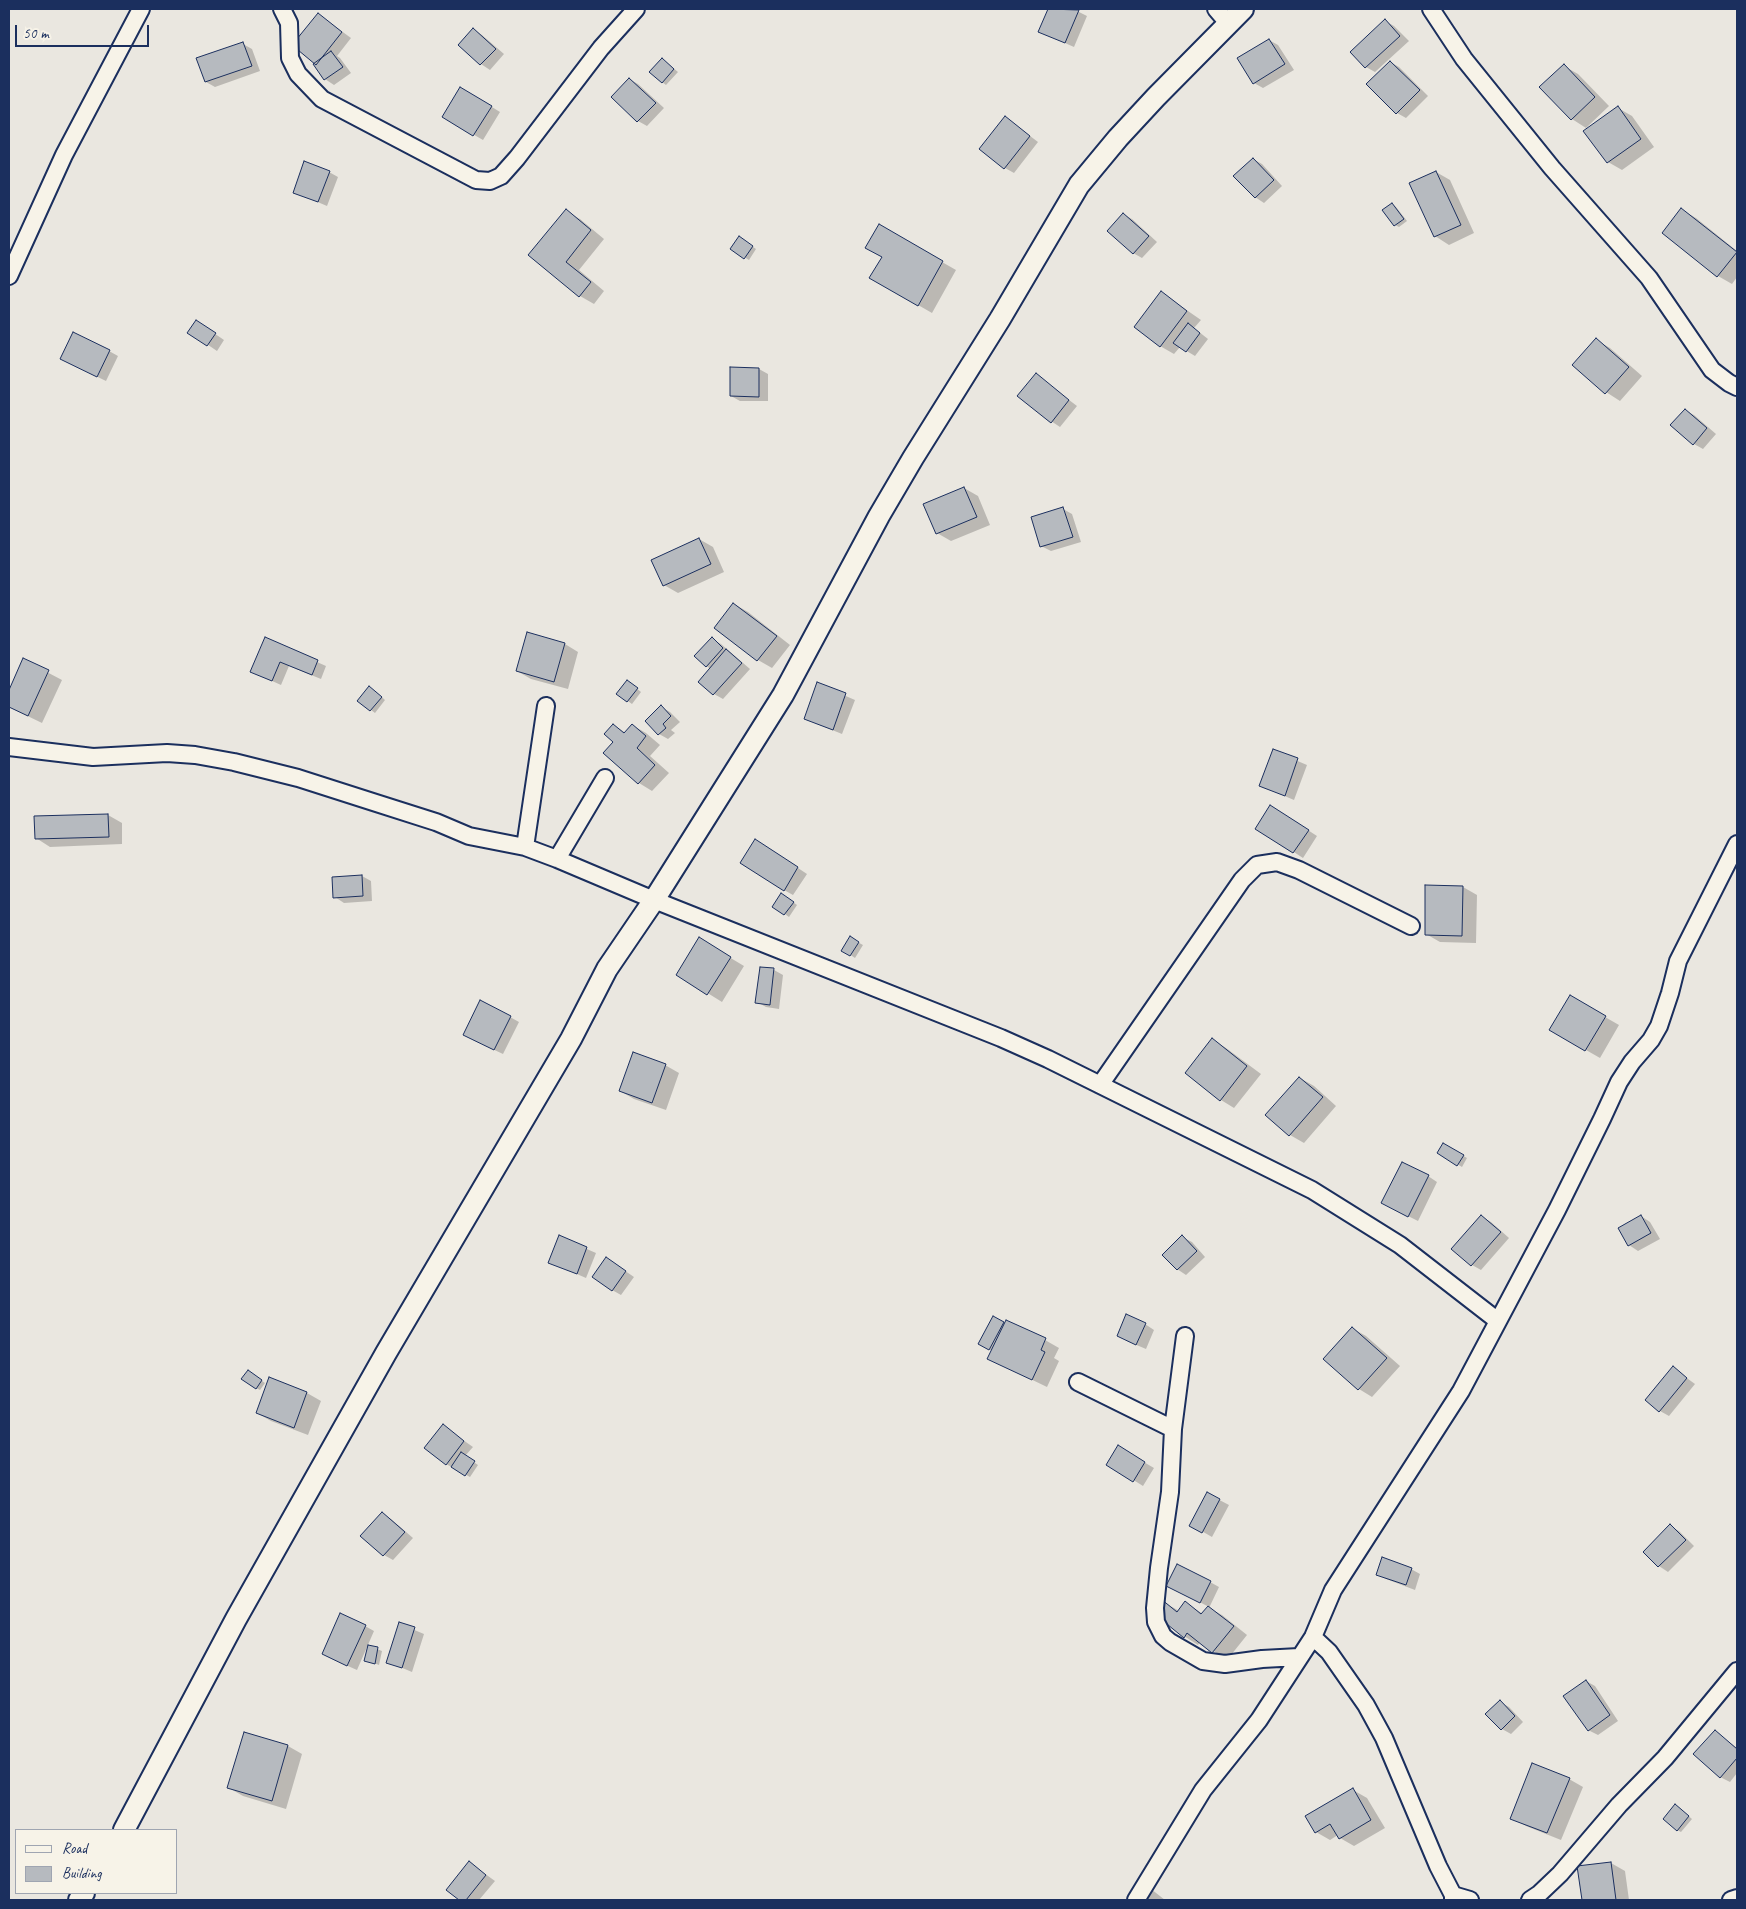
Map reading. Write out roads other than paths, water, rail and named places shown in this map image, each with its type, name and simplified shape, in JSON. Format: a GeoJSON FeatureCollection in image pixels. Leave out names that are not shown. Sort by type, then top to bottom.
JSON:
{"type":"FeatureCollection","features":[{"type":"Feature","properties":{"kind":"street"},"geometry":{"type":"LineString","coordinates":[[9,276],[64,155],[141,9]]}},
{"type":"Feature","properties":{"kind":"street"},"geometry":{"type":"LineString","coordinates":[[282,9],[289,23],[290,58],[298,74],[322,100],[476,180],[490,181],[500,176],[517,158],[601,48],[636,9]]}},
{"type":"Feature","properties":{"kind":"street"},"geometry":{"type":"LineString","coordinates":[[125,1829],[236,1619],[386,1353],[571,1039],[607,968],[654,900],[783,695],[903,475],[1000,319],[1079,185],[1222,16],[1243,9]]}},
{"type":"Feature","properties":{"kind":"street"},"geometry":{"type":"LineString","coordinates":[[1431,9],[1464,59],[1552,168],[1649,278],[1712,370],[1737,387]]}},
{"type":"Feature","properties":{"kind":"street"},"geometry":{"type":"LineString","coordinates":[[526,847],[546,706]]}},
{"type":"Feature","properties":{"kind":"street"},"geometry":{"type":"LineString","coordinates":[[9,747],[93,757],[167,753],[195,754],[298,778],[436,822],[469,836],[526,847],[557,858],[654,900],[1001,1038],[1100,1085],[1312,1190],[1400,1245],[1498,1321]]}},
{"type":"Feature","properties":{"kind":"street"},"geometry":{"type":"LineString","coordinates":[[557,858],[605,778]]}},
{"type":"Feature","properties":{"kind":"street"},"geometry":{"type":"LineString","coordinates":[[1136,1900],[1203,1790],[1260,1720],[1313,1637],[1334,1590],[1462,1391],[1557,1210],[1619,1082],[1632,1062],[1651,1040],[1659,1026],[1678,961],[1737,844]]}},
{"type":"Feature","properties":{"kind":"street"},"geometry":{"type":"LineString","coordinates":[[1100,1085],[1242,880],[1257,865],[1277,862],[1299,870],[1411,926]]}},
{"type":"Feature","properties":{"kind":"street"},"geometry":{"type":"LineString","coordinates":[[1185,1336],[1173,1429],[1170,1492],[1154,1608],[1156,1622],[1163,1636],[1170,1642],[1203,1661],[1226,1664],[1262,1659],[1299,1658]]}},
{"type":"Feature","properties":{"kind":"street"},"geometry":{"type":"LineString","coordinates":[[1078,1382],[1173,1429]]}},
{"type":"Feature","properties":{"kind":"street"},"geometry":{"type":"LineString","coordinates":[[1313,1637],[1329,1652],[1366,1705],[1384,1738],[1453,1897],[1470,1900]]}},
{"type":"Feature","properties":{"kind":"street"},"geometry":{"type":"LineString","coordinates":[[1530,1900],[1560,1874],[1619,1804],[1665,1758],[1737,1671]]}},
{"type":"Feature","properties":{"kind":"street"},"geometry":{"type":"LineString","coordinates":[[1731,1900],[1737,1898]]}}]}
